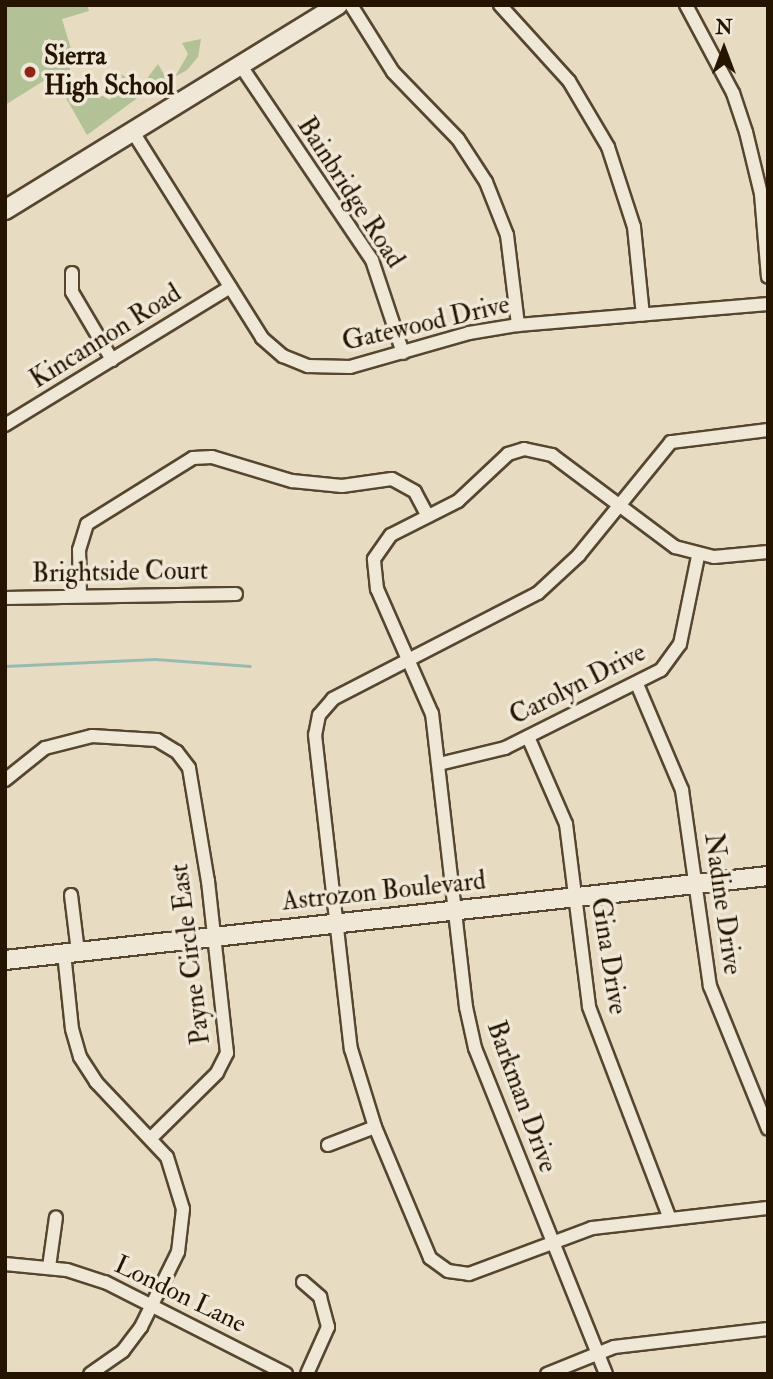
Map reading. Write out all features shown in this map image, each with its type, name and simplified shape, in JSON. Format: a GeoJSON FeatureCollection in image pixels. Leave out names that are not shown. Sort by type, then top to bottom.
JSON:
{"type":"FeatureCollection","features":[{"type":"Feature","properties":{"kind":"main road"},"geometry":{"type":"LineString","coordinates":[[5,210],[338,5]]}},
{"type":"Feature","properties":{"kind":"main road","name":"Astrozon Boulevard"},"geometry":{"type":"LineString","coordinates":[[5,960],[768,876]]}},
{"type":"Feature","properties":{"kind":"street"},"geometry":{"type":"LineString","coordinates":[[351,5],[393,72],[458,139],[486,182],[512,254],[518,325]]}},
{"type":"Feature","properties":{"kind":"street"},"geometry":{"type":"LineString","coordinates":[[499,5],[557,65],[608,147],[634,227],[643,315]]}},
{"type":"Feature","properties":{"kind":"street"},"geometry":{"type":"LineString","coordinates":[[686,5],[733,93],[746,132],[761,194],[768,278]]}},
{"type":"Feature","properties":{"kind":"street","name":"Bainbridge Road"},"geometry":{"type":"LineString","coordinates":[[241,66],[373,260],[403,353]]}},
{"type":"Feature","properties":{"kind":"street","name":"Gatewood Drive"},"geometry":{"type":"LineString","coordinates":[[133,132],[262,338],[295,362],[337,369],[469,333],[518,325],[768,304]]}},
{"type":"Feature","properties":{"kind":"street"},"geometry":{"type":"LineString","coordinates":[[72,273],[72,292],[112,359]]}},
{"type":"Feature","properties":{"kind":"street","name":"Kincannon Road"},"geometry":{"type":"LineString","coordinates":[[5,425],[230,287]]}},
{"type":"Feature","properties":{"kind":"street"},"geometry":{"type":"LineString","coordinates":[[768,430],[671,442],[579,555],[538,593],[333,699],[316,724],[348,1033],[375,1127],[424,1247],[439,1266],[469,1274],[592,1228],[768,1208]]}},
{"type":"Feature","properties":{"kind":"street","name":"Barkman Drive"},"geometry":{"type":"LineString","coordinates":[[606,1374],[475,1048],[430,703],[377,589],[373,567],[383,542],[467,495],[499,461],[524,449],[552,455],[666,542],[698,556]]}},
{"type":"Feature","properties":{"kind":"street"},"geometry":{"type":"LineString","coordinates":[[80,596],[79,550],[87,524],[193,458],[212,457],[292,481],[342,486],[392,479],[415,492],[428,516]]}},
{"type":"Feature","properties":{"kind":"street"},"geometry":{"type":"LineString","coordinates":[[698,556],[768,552]]}},
{"type":"Feature","properties":{"kind":"street","name":"Carolyn Drive"},"geometry":{"type":"LineString","coordinates":[[439,764],[483,756],[528,737],[637,684],[675,655],[698,556]]}},
{"type":"Feature","properties":{"kind":"street","name":"Brightside Court"},"geometry":{"type":"LineString","coordinates":[[5,598],[236,594]]}},
{"type":"Feature","properties":{"kind":"street","name":"Nadine Drive"},"geometry":{"type":"LineString","coordinates":[[637,684],[677,773],[710,986],[768,1129]]}},
{"type":"Feature","properties":{"kind":"street","name":"Payne Circle East"},"geometry":{"type":"LineString","coordinates":[[5,780],[33,754],[68,740],[147,737],[167,745],[189,768],[215,936],[226,1053],[217,1073],[151,1138]]}},
{"type":"Feature","properties":{"kind":"street","name":"Gina Drive"},"geometry":{"type":"LineString","coordinates":[[528,737],[566,824],[589,1007],[670,1219]]}},
{"type":"Feature","properties":{"kind":"street"},"geometry":{"type":"LineString","coordinates":[[71,895],[72,1029],[80,1057],[96,1082],[151,1138],[173,1169],[183,1224],[178,1252],[132,1340],[90,1374]]}},
{"type":"Feature","properties":{"kind":"street"},"geometry":{"type":"LineString","coordinates":[[328,1145],[375,1127]]}},
{"type":"Feature","properties":{"kind":"street"},"geometry":{"type":"LineString","coordinates":[[49,1267],[56,1217]]}},
{"type":"Feature","properties":{"kind":"street","name":"London Lane"},"geometry":{"type":"LineString","coordinates":[[5,1264],[49,1267],[105,1282],[286,1374]]}},
{"type":"Feature","properties":{"kind":"street"},"geometry":{"type":"LineString","coordinates":[[303,1282],[320,1297],[328,1327],[307,1374]]}},
{"type":"Feature","properties":{"kind":"street"},"geometry":{"type":"LineString","coordinates":[[547,1374],[597,1352],[627,1344],[768,1329]]}},
{"type":"Feature","properties":{"kind":"green space"},"geometry":{"type":"Polygon","coordinates":[[[5,5],[87,5],[89,11],[62,19],[71,49],[62,58],[70,63],[70,70],[53,75],[5,105],[5,5]]]}},
{"type":"Feature","properties":{"kind":"green space"},"geometry":{"type":"Polygon","coordinates":[[[201,39],[198,57],[187,70],[140,96],[87,135],[58,84],[65,78],[82,99],[97,93],[110,100],[116,87],[124,84],[121,74],[130,81],[145,81],[158,64],[165,76],[176,75],[188,54],[182,43],[201,39]]]}},
{"type":"Feature","properties":{"kind":"waterway"},"geometry":{"type":"LineString","coordinates":[[5,666],[155,659],[250,666]]}},
{"type":"Feature","properties":{"kind":"place","name":"Sierra High School"},"geometry":{"type":"Point","coordinates":[30,72]}}]}
